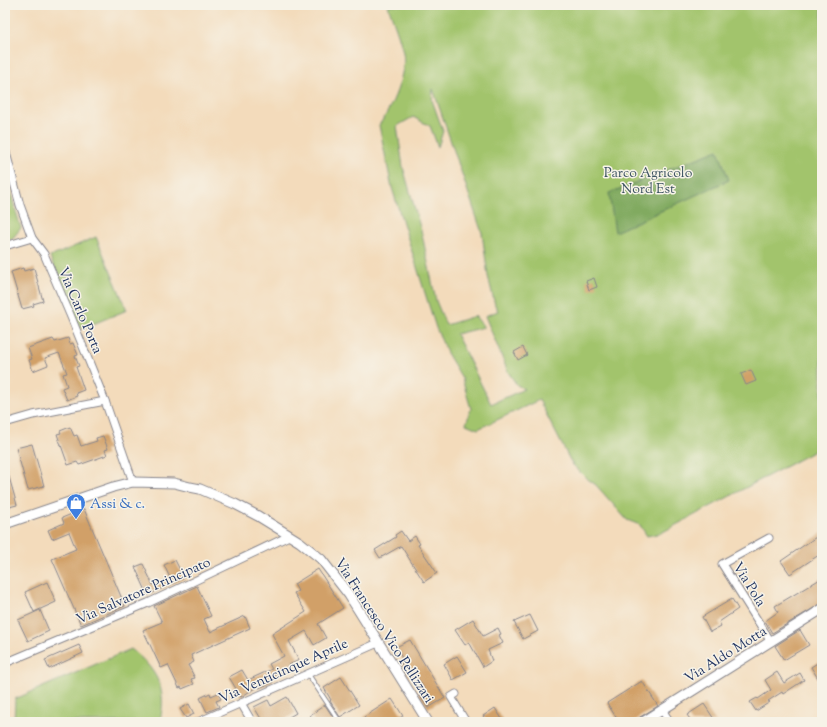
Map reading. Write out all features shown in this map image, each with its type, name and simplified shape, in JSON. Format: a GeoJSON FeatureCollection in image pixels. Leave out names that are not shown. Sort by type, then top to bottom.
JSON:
{"type":"FeatureCollection","features":[{"type":"Feature","properties":{"kind":"street","name":"Via Carlo Porta"},"geometry":{"type":"LineString","coordinates":[[5,149],[20,205],[32,238],[44,254],[71,317],[105,401],[133,482]]}},
{"type":"Feature","properties":{"kind":"street"},"geometry":{"type":"LineString","coordinates":[[5,246],[32,238]]}},
{"type":"Feature","properties":{"kind":"street"},"geometry":{"type":"LineString","coordinates":[[5,423],[33,415],[105,401]]}},
{"type":"Feature","properties":{"kind":"street","name":"Via Francesco Vico Pellizzari"},"geometry":{"type":"LineString","coordinates":[[5,524],[113,486],[133,482],[174,483],[200,490],[258,516],[306,546],[321,559],[349,595],[428,722]]}},
{"type":"Feature","properties":{"kind":"street","name":"Via Salvatore Principato"},"geometry":{"type":"LineString","coordinates":[[5,663],[148,603],[289,536]]}},
{"type":"Feature","properties":{"kind":"street","name":"Via Pola"},"geometry":{"type":"LineString","coordinates":[[769,538],[722,564],[771,642]]}},
{"type":"Feature","properties":{"kind":"street","name":"Via Aldo Motta"},"geometry":{"type":"LineString","coordinates":[[643,722],[822,609]]}},
{"type":"Feature","properties":{"kind":"street","name":"Via Venticinque Aprile"},"geometry":{"type":"LineString","coordinates":[[198,722],[378,643]]}},
{"type":"Feature","properties":{"kind":"street"},"geometry":{"type":"LineString","coordinates":[[456,694],[450,697],[466,722]]}},
{"type":"Feature","properties":{"kind":"street"},"geometry":{"type":"LineString","coordinates":[[241,703],[252,722]]}},
{"type":"Feature","properties":{"kind":"street"},"geometry":{"type":"LineString","coordinates":[[662,710],[670,722]]}},
{"type":"Feature","properties":{"kind":"lane"},"geometry":{"type":"LineString","coordinates":[[307,673],[340,722]]}},
{"type":"Feature","properties":{"kind":"green space","name":"Parco Agricolo Nord Est"},"geometry":{"type":"Polygon","coordinates":[[[388,5],[822,5],[822,447],[661,533],[647,536],[640,525],[627,520],[596,485],[585,477],[572,464],[539,400],[478,429],[466,424],[471,409],[462,378],[447,353],[436,328],[392,188],[379,125],[393,101],[403,70],[404,61],[400,41],[388,5]],[[433,89],[432,100],[443,131],[438,147],[430,126],[413,117],[397,126],[403,167],[422,234],[436,301],[446,325],[475,316],[484,327],[456,334],[491,404],[524,389],[517,385],[508,372],[485,316],[498,311],[495,305],[488,276],[482,233],[433,89]]]}},
{"type":"Feature","properties":{"kind":"green space"},"geometry":{"type":"Polygon","coordinates":[[[718,150],[729,180],[615,232],[609,193],[718,150]]]}},
{"type":"Feature","properties":{"kind":"green space"},"geometry":{"type":"Polygon","coordinates":[[[5,175],[21,228],[12,239],[5,241],[5,175]]]}},
{"type":"Feature","properties":{"kind":"green space"},"geometry":{"type":"Polygon","coordinates":[[[96,237],[127,310],[81,329],[50,257],[96,237]]]}},
{"type":"Feature","properties":{"kind":"green space"},"geometry":{"type":"Polygon","coordinates":[[[131,649],[147,664],[158,680],[162,698],[160,720],[154,722],[14,722],[15,699],[131,649]]]}},
{"type":"Feature","properties":{"kind":"building"},"geometry":{"type":"Polygon","coordinates":[[[23,268],[24,271],[34,268],[43,301],[33,304],[34,306],[22,309],[11,272],[23,268]]]}},
{"type":"Feature","properties":{"kind":"building"},"geometry":{"type":"Polygon","coordinates":[[[594,278],[597,287],[589,290],[586,281],[594,278]]]}},
{"type":"Feature","properties":{"kind":"building"},"geometry":{"type":"Polygon","coordinates":[[[68,338],[70,344],[73,343],[78,355],[75,356],[79,366],[76,367],[84,390],[76,393],[77,396],[67,400],[62,388],[67,386],[63,374],[67,373],[59,353],[45,358],[48,365],[33,371],[29,360],[32,359],[28,348],[53,339],[55,342],[68,338]]]}},
{"type":"Feature","properties":{"kind":"building"},"geometry":{"type":"Polygon","coordinates":[[[523,347],[527,355],[518,360],[514,352],[523,347]]]}},
{"type":"Feature","properties":{"kind":"building"},"geometry":{"type":"Polygon","coordinates":[[[751,370],[756,381],[746,385],[741,374],[751,370]]]}},
{"type":"Feature","properties":{"kind":"building"},"geometry":{"type":"Polygon","coordinates":[[[70,427],[74,436],[77,435],[81,446],[97,441],[96,438],[103,436],[108,449],[105,450],[107,455],[79,465],[77,462],[68,465],[57,434],[61,433],[60,431],[70,427]]]}},
{"type":"Feature","properties":{"kind":"building"},"geometry":{"type":"Polygon","coordinates":[[[32,444],[44,486],[28,490],[16,448],[32,444]]]}},
{"type":"Feature","properties":{"kind":"building"},"geometry":{"type":"Polygon","coordinates":[[[5,470],[7,470],[17,505],[5,508],[5,470]]]}},
{"type":"Feature","properties":{"kind":"building"},"geometry":{"type":"Polygon","coordinates":[[[84,509],[125,606],[81,625],[52,559],[76,549],[69,532],[52,539],[48,530],[64,523],[62,518],[84,509]]]}},
{"type":"Feature","properties":{"kind":"building"},"geometry":{"type":"Polygon","coordinates":[[[401,531],[408,541],[415,536],[420,544],[418,545],[437,573],[424,582],[401,546],[380,558],[375,550],[396,537],[395,535],[401,531]]]}},
{"type":"Feature","properties":{"kind":"building"},"geometry":{"type":"Polygon","coordinates":[[[822,533],[822,553],[790,574],[781,561],[822,533]]]}},
{"type":"Feature","properties":{"kind":"building"},"geometry":{"type":"Polygon","coordinates":[[[175,560],[184,578],[148,595],[135,567],[143,564],[153,585],[170,578],[164,565],[175,560]]]}},
{"type":"Feature","properties":{"kind":"building"},"geometry":{"type":"Polygon","coordinates":[[[318,569],[343,608],[318,624],[326,638],[314,645],[306,631],[289,641],[299,660],[287,666],[289,670],[271,679],[273,682],[259,688],[258,686],[241,697],[229,677],[242,670],[248,680],[272,669],[269,664],[284,656],[272,634],[306,612],[294,593],[298,591],[294,584],[318,569]]]}},
{"type":"Feature","properties":{"kind":"building"},"geometry":{"type":"Polygon","coordinates":[[[822,578],[822,603],[772,633],[765,621],[778,612],[775,606],[822,578]]]}},
{"type":"Feature","properties":{"kind":"building"},"geometry":{"type":"Polygon","coordinates":[[[47,582],[56,602],[34,612],[25,592],[47,582]]]}},
{"type":"Feature","properties":{"kind":"building"},"geometry":{"type":"Polygon","coordinates":[[[197,586],[211,616],[204,619],[210,632],[245,616],[250,628],[191,655],[194,662],[188,665],[195,678],[191,679],[194,684],[182,689],[181,687],[179,688],[168,665],[161,668],[143,630],[162,622],[154,606],[197,586]]]}},
{"type":"Feature","properties":{"kind":"building"},"geometry":{"type":"Polygon","coordinates":[[[732,599],[738,609],[719,622],[721,626],[710,632],[702,617],[732,599]]]}},
{"type":"Feature","properties":{"kind":"building"},"geometry":{"type":"Polygon","coordinates":[[[40,610],[49,631],[28,641],[18,620],[40,610]]]}},
{"type":"Feature","properties":{"kind":"building"},"geometry":{"type":"Polygon","coordinates":[[[530,615],[538,631],[523,639],[514,622],[530,615]]]}},
{"type":"Feature","properties":{"kind":"building"},"geometry":{"type":"Polygon","coordinates":[[[473,619],[483,636],[498,628],[501,634],[499,635],[503,643],[488,650],[492,661],[483,667],[469,642],[465,645],[455,630],[473,619]]]}},
{"type":"Feature","properties":{"kind":"building"},"geometry":{"type":"Polygon","coordinates":[[[800,630],[809,645],[784,660],[775,646],[800,630]]]}},
{"type":"Feature","properties":{"kind":"building"},"geometry":{"type":"Polygon","coordinates":[[[410,640],[445,698],[428,708],[419,694],[425,690],[415,674],[410,678],[401,664],[404,662],[396,647],[410,640]]]}},
{"type":"Feature","properties":{"kind":"building"},"geometry":{"type":"Polygon","coordinates":[[[79,645],[83,653],[49,669],[45,660],[79,645]]]}},
{"type":"Feature","properties":{"kind":"building"},"geometry":{"type":"Polygon","coordinates":[[[457,656],[467,672],[453,680],[444,664],[457,656]]]}},
{"type":"Feature","properties":{"kind":"building"},"geometry":{"type":"Polygon","coordinates":[[[822,660],[822,685],[811,667],[822,660]]]}},
{"type":"Feature","properties":{"kind":"building"},"geometry":{"type":"Polygon","coordinates":[[[777,672],[784,683],[800,673],[804,680],[783,694],[782,692],[768,701],[770,702],[756,711],[750,702],[757,698],[758,699],[771,690],[765,680],[777,672]]]}},
{"type":"Feature","properties":{"kind":"building"},"geometry":{"type":"Polygon","coordinates":[[[341,677],[359,705],[340,717],[324,688],[341,677]]]}},
{"type":"Feature","properties":{"kind":"building"},"geometry":{"type":"Polygon","coordinates":[[[642,681],[658,706],[634,722],[619,722],[607,703],[642,681]]]}},
{"type":"Feature","properties":{"kind":"building"},"geometry":{"type":"Polygon","coordinates":[[[210,693],[211,696],[218,693],[221,699],[216,701],[219,707],[207,712],[200,698],[210,693]]]}},
{"type":"Feature","properties":{"kind":"building"},"geometry":{"type":"Polygon","coordinates":[[[287,697],[296,713],[281,722],[263,722],[254,707],[268,700],[271,706],[287,697]]]}},
{"type":"Feature","properties":{"kind":"building"},"geometry":{"type":"Polygon","coordinates":[[[392,699],[403,716],[393,722],[367,722],[364,717],[392,699]]]}},
{"type":"Feature","properties":{"kind":"building"},"geometry":{"type":"Polygon","coordinates":[[[189,704],[194,714],[186,718],[180,709],[189,704]]]}},
{"type":"Feature","properties":{"kind":"building"},"geometry":{"type":"Polygon","coordinates":[[[704,704],[716,722],[692,722],[687,715],[704,704]]]}},
{"type":"Feature","properties":{"kind":"building"},"geometry":{"type":"Polygon","coordinates":[[[325,705],[335,720],[332,722],[315,722],[310,715],[325,705]]]}},
{"type":"Feature","properties":{"kind":"building"},"geometry":{"type":"Polygon","coordinates":[[[495,708],[504,722],[487,722],[483,716],[495,708]]]}},
{"type":"Feature","properties":{"kind":"place","name":"Assi & c."},"geometry":{"type":"Point","coordinates":[76,520]}}]}
